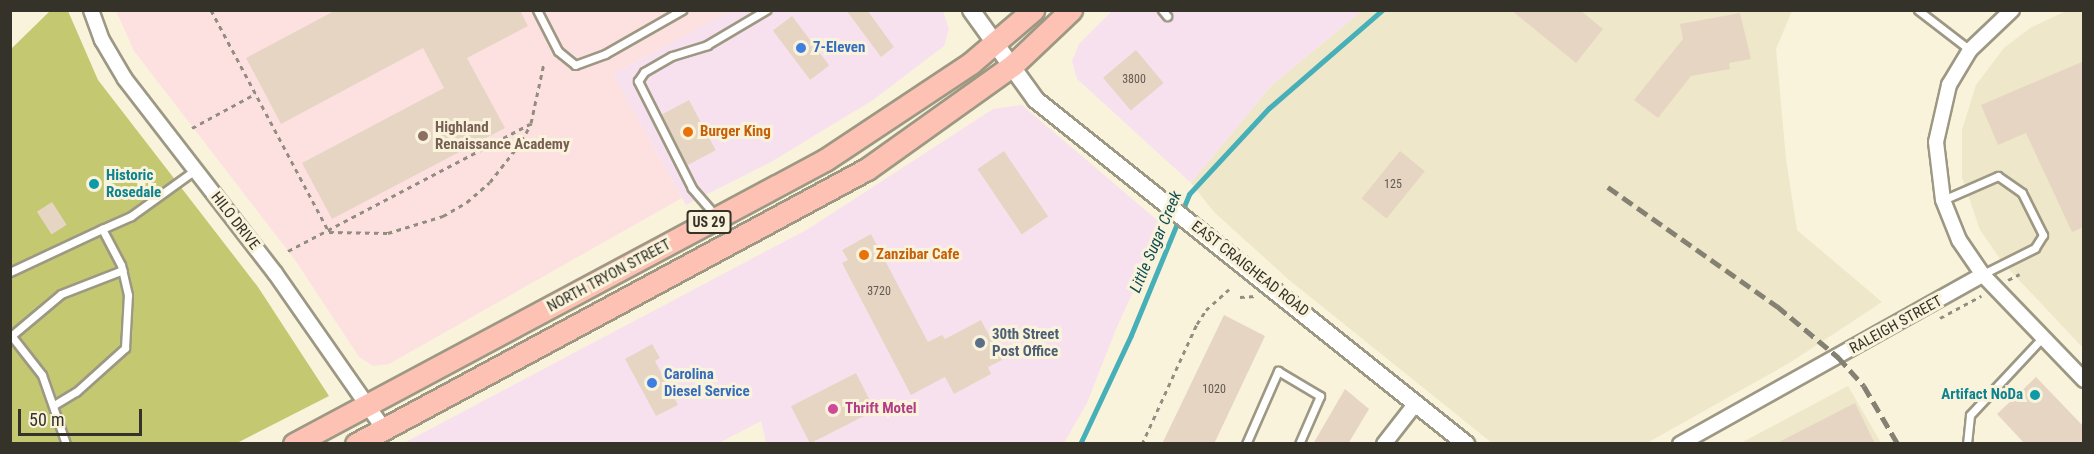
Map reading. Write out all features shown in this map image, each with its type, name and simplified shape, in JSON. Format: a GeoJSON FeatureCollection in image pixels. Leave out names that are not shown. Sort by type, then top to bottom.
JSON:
{"type":"FeatureCollection","features":[{"type":"Feature","properties":{"kind":"main road","name":"NORTH TRYON STREET"},"geometry":{"type":"LineString","coordinates":[[294,444],[717,218],[870,133],[996,43],[1033,10]]}},
{"type":"Feature","properties":{"kind":"main road","name":"NORTH TRYON STREET"},"geometry":{"type":"LineString","coordinates":[[356,444],[867,169],[1013,65],[1071,10]]}},
{"type":"Feature","properties":{"kind":"street","name":"HILO DRIVE"},"geometry":{"type":"LineString","coordinates":[[91,10],[116,66],[275,273],[384,429]]}},
{"type":"Feature","properties":{"kind":"street","name":"EAST CRAIGHEAD ROAD"},"geometry":{"type":"LineString","coordinates":[[971,10],[1013,65],[1036,100],[1466,444]]}},
{"type":"Feature","properties":{"kind":"street"},"geometry":{"type":"LineString","coordinates":[[2012,10],[1970,50],[1949,86],[1938,127],[1937,171],[1943,200],[1959,240],[1983,275],[2084,380]]}},
{"type":"Feature","properties":{"kind":"street","name":"RALEIGH STREET"},"geometry":{"type":"LineString","coordinates":[[1680,444],[1983,275]]}},
{"type":"Feature","properties":{"kind":"street"},"geometry":{"type":"LineString","coordinates":[[1384,444],[1416,403]]}},
{"type":"Feature","properties":{"kind":"lane"},"geometry":{"type":"LineString","coordinates":[[537,10],[558,51],[575,65],[605,54],[682,10]]}},
{"type":"Feature","properties":{"kind":"lane"},"geometry":{"type":"LineString","coordinates":[[717,218],[692,188],[638,86],[644,72],[672,56],[696,50],[766,10]]}},
{"type":"Feature","properties":{"kind":"lane"},"geometry":{"type":"LineString","coordinates":[[1918,10],[1970,50]]}},
{"type":"Feature","properties":{"kind":"lane"},"geometry":{"type":"LineString","coordinates":[[10,272],[131,216],[195,170]]}},
{"type":"Feature","properties":{"kind":"lane"},"geometry":{"type":"LineString","coordinates":[[1943,200],[1998,176],[2022,193],[2043,235],[2035,248],[1983,275]]}},
{"type":"Feature","properties":{"kind":"lane"},"geometry":{"type":"LineString","coordinates":[[54,405],[76,392],[125,348],[128,295],[123,270],[102,229]]}},
{"type":"Feature","properties":{"kind":"lane"},"geometry":{"type":"LineString","coordinates":[[66,444],[42,375],[11,335],[46,310],[61,294],[123,270]]}},
{"type":"Feature","properties":{"kind":"lane"},"geometry":{"type":"LineString","coordinates":[[1967,444],[1970,415],[2043,337]]}},
{"type":"Feature","properties":{"kind":"lane"},"geometry":{"type":"LineString","coordinates":[[1246,444],[1278,371],[1320,396],[1299,444]]}},
{"type":"Feature","properties":{"kind":"path"},"geometry":{"type":"LineString","coordinates":[[211,10],[328,230],[352,236],[388,233],[443,216],[490,182],[531,123],[544,63]]}},
{"type":"Feature","properties":{"kind":"path"},"geometry":{"type":"LineString","coordinates":[[192,128],[255,94]]}},
{"type":"Feature","properties":{"kind":"path"},"geometry":{"type":"LineString","coordinates":[[288,251],[531,123]]}},
{"type":"Feature","properties":{"kind":"path"},"geometry":{"type":"LineString","coordinates":[[1142,444],[1197,324],[1206,310],[1229,289]]}},
{"type":"Feature","properties":{"kind":"path"},"geometry":{"type":"LineString","coordinates":[[1240,297],[1255,296]]}},
{"type":"Feature","properties":{"kind":"shaded area","name":"Highland Renaissance Academy"},"geometry":{"type":"Polygon","coordinates":[[[116,11],[730,11],[613,74],[682,198],[389,364],[373,366],[359,357],[295,260],[134,51],[116,11]]]}},
{"type":"Feature","properties":{"kind":"shaded area"},"geometry":{"type":"Polygon","coordinates":[[[730,11],[943,11],[949,29],[944,46],[873,100],[771,162],[686,205],[613,74],[730,11]]]}},
{"type":"Feature","properties":{"kind":"shaded area"},"geometry":{"type":"Polygon","coordinates":[[[1112,11],[1362,11],[1272,85],[1191,183],[1077,79],[1072,61],[1079,44],[1112,11]]]}},
{"type":"Feature","properties":{"kind":"shaded area"},"geometry":{"type":"Polygon","coordinates":[[[1362,11],[1792,11],[1776,49],[1786,159],[1797,230],[1882,302],[1791,362],[1647,443],[1492,443],[1288,279],[1214,212],[1191,183],[1272,85],[1362,11]]]}},
{"type":"Feature","properties":{"kind":"shaded area"},"geometry":{"type":"Polygon","coordinates":[[[2066,11],[2083,11],[2083,348],[2003,263],[1980,230],[1962,177],[1962,130],[1976,85],[2004,48],[2030,28],[2066,11]]]}},
{"type":"Feature","properties":{"kind":"shaded area"},"geometry":{"type":"Polygon","coordinates":[[[1022,105],[1164,226],[1116,329],[1087,403],[1064,443],[766,443],[761,421],[719,443],[402,444],[808,229],[993,109],[1022,105]]]}},
{"type":"Feature","properties":{"kind":"shaded area"},"geometry":{"type":"Polygon","coordinates":[[[1848,386],[1881,443],[1739,444],[1848,386]]]}},
{"type":"Feature","properties":{"kind":"green space","name":"Historic Rosedale"},"geometry":{"type":"Polygon","coordinates":[[[50,11],[68,11],[98,80],[258,287],[329,396],[237,443],[11,444],[11,49],[50,11]]]}},
{"type":"Feature","properties":{"kind":"building"},"geometry":{"type":"Polygon","coordinates":[[[336,10],[520,10],[528,26],[467,58],[505,128],[332,219],[302,163],[444,88],[423,48],[281,124],[246,58],[336,10]]]}},
{"type":"Feature","properties":{"kind":"building","name":"7-Eleven"},"geometry":{"type":"Polygon","coordinates":[[[846,10],[867,10],[894,47],[881,57],[846,10]]]}},
{"type":"Feature","properties":{"kind":"building"},"geometry":{"type":"Polygon","coordinates":[[[1511,10],[1580,10],[1603,29],[1576,63],[1511,10]]]}},
{"type":"Feature","properties":{"kind":"building"},"geometry":{"type":"Polygon","coordinates":[[[1740,13],[1751,59],[1729,63],[1730,69],[1691,76],[1658,118],[1634,100],[1683,39],[1680,24],[1740,13]]]}},
{"type":"Feature","properties":{"kind":"building","name":"7-Eleven"},"geometry":{"type":"Polygon","coordinates":[[[792,16],[829,66],[810,80],[773,30],[792,16]]]}},
{"type":"Feature","properties":{"kind":"building"},"geometry":{"type":"Polygon","coordinates":[[[1136,50],[1164,83],[1131,111],[1103,78],[1136,50]]]}},
{"type":"Feature","properties":{"kind":"building"},"geometry":{"type":"Polygon","coordinates":[[[2084,61],[2084,227],[2072,232],[2026,133],[1998,145],[1981,105],[2084,61]]]}},
{"type":"Feature","properties":{"kind":"building","name":"Burger King"},"geometry":{"type":"Polygon","coordinates":[[[689,100],[716,150],[688,165],[661,115],[689,100]]]}},
{"type":"Feature","properties":{"kind":"building"},"geometry":{"type":"Polygon","coordinates":[[[1004,151],[1048,216],[1022,234],[977,169],[1004,151]]]}},
{"type":"Feature","properties":{"kind":"building"},"geometry":{"type":"Polygon","coordinates":[[[1400,151],[1425,171],[1386,219],[1362,198],[1400,151]]]}},
{"type":"Feature","properties":{"kind":"building"},"geometry":{"type":"Polygon","coordinates":[[[52,202],[67,225],[52,234],[37,212],[52,202]]]}},
{"type":"Feature","properties":{"kind":"building"},"geometry":{"type":"Polygon","coordinates":[[[871,234],[928,342],[942,335],[945,339],[981,320],[1002,360],[988,367],[991,374],[954,394],[945,377],[911,395],[842,263],[848,260],[842,250],[871,234]]]}},
{"type":"Feature","properties":{"kind":"building"},"geometry":{"type":"Polygon","coordinates":[[[1224,315],[1265,336],[1214,444],[1162,444],[1224,315]]]}},
{"type":"Feature","properties":{"kind":"building","name":"Carolina Diesel Service"},"geometry":{"type":"Polygon","coordinates":[[[652,344],[660,358],[655,361],[678,405],[656,416],[625,359],[652,344]]]}},
{"type":"Feature","properties":{"kind":"building","name":"Thrift Motel"},"geometry":{"type":"Polygon","coordinates":[[[856,373],[875,410],[810,444],[791,406],[856,373]]]}},
{"type":"Feature","properties":{"kind":"building","name":"Artifact NoDa"},"geometry":{"type":"Polygon","coordinates":[[[2036,377],[2084,427],[2084,444],[2025,444],[1997,414],[2036,377]]]}},
{"type":"Feature","properties":{"kind":"building"},"geometry":{"type":"Polygon","coordinates":[[[1345,389],[1369,409],[1348,444],[1313,444],[1345,389]]]}},
{"type":"Feature","properties":{"kind":"building"},"geometry":{"type":"Polygon","coordinates":[[[1855,403],[1875,444],[1775,444],[1855,403]]]}},
{"type":"Feature","properties":{"kind":"waterway","name":"Little Sugar Creek"},"geometry":{"type":"LineString","coordinates":[[1080,444],[1131,335],[1189,194],[1269,108],[1382,10]]}},
{"type":"Feature","properties":{"kind":"railway"},"geometry":{"type":"LineString","coordinates":[[1608,187],[1777,306],[1838,357],[1864,386],[1898,444]]}},
{"type":"Feature","properties":{"kind":"place","name":"7-Eleven"},"geometry":{"type":"Point","coordinates":[801,48]}},
{"type":"Feature","properties":{"kind":"place","name":"Burger King"},"geometry":{"type":"Point","coordinates":[688,132]}},
{"type":"Feature","properties":{"kind":"place","name":"Highland Renaissance Academy"},"geometry":{"type":"Point","coordinates":[423,136]}},
{"type":"Feature","properties":{"kind":"place","name":"Historic Rosedale"},"geometry":{"type":"Point","coordinates":[94,184]}},
{"type":"Feature","properties":{"kind":"place","name":"Zanzibar Cafe"},"geometry":{"type":"Point","coordinates":[864,255]}},
{"type":"Feature","properties":{"kind":"place","name":"30th Street Post Office"},"geometry":{"type":"Point","coordinates":[980,343]}},
{"type":"Feature","properties":{"kind":"place","name":"Carolina Diesel Service"},"geometry":{"type":"Point","coordinates":[652,383]}},
{"type":"Feature","properties":{"kind":"place","name":"Artifact NoDa"},"geometry":{"type":"Point","coordinates":[2035,395]}},
{"type":"Feature","properties":{"kind":"place","name":"Thrift Motel"},"geometry":{"type":"Point","coordinates":[833,409]}}]}
